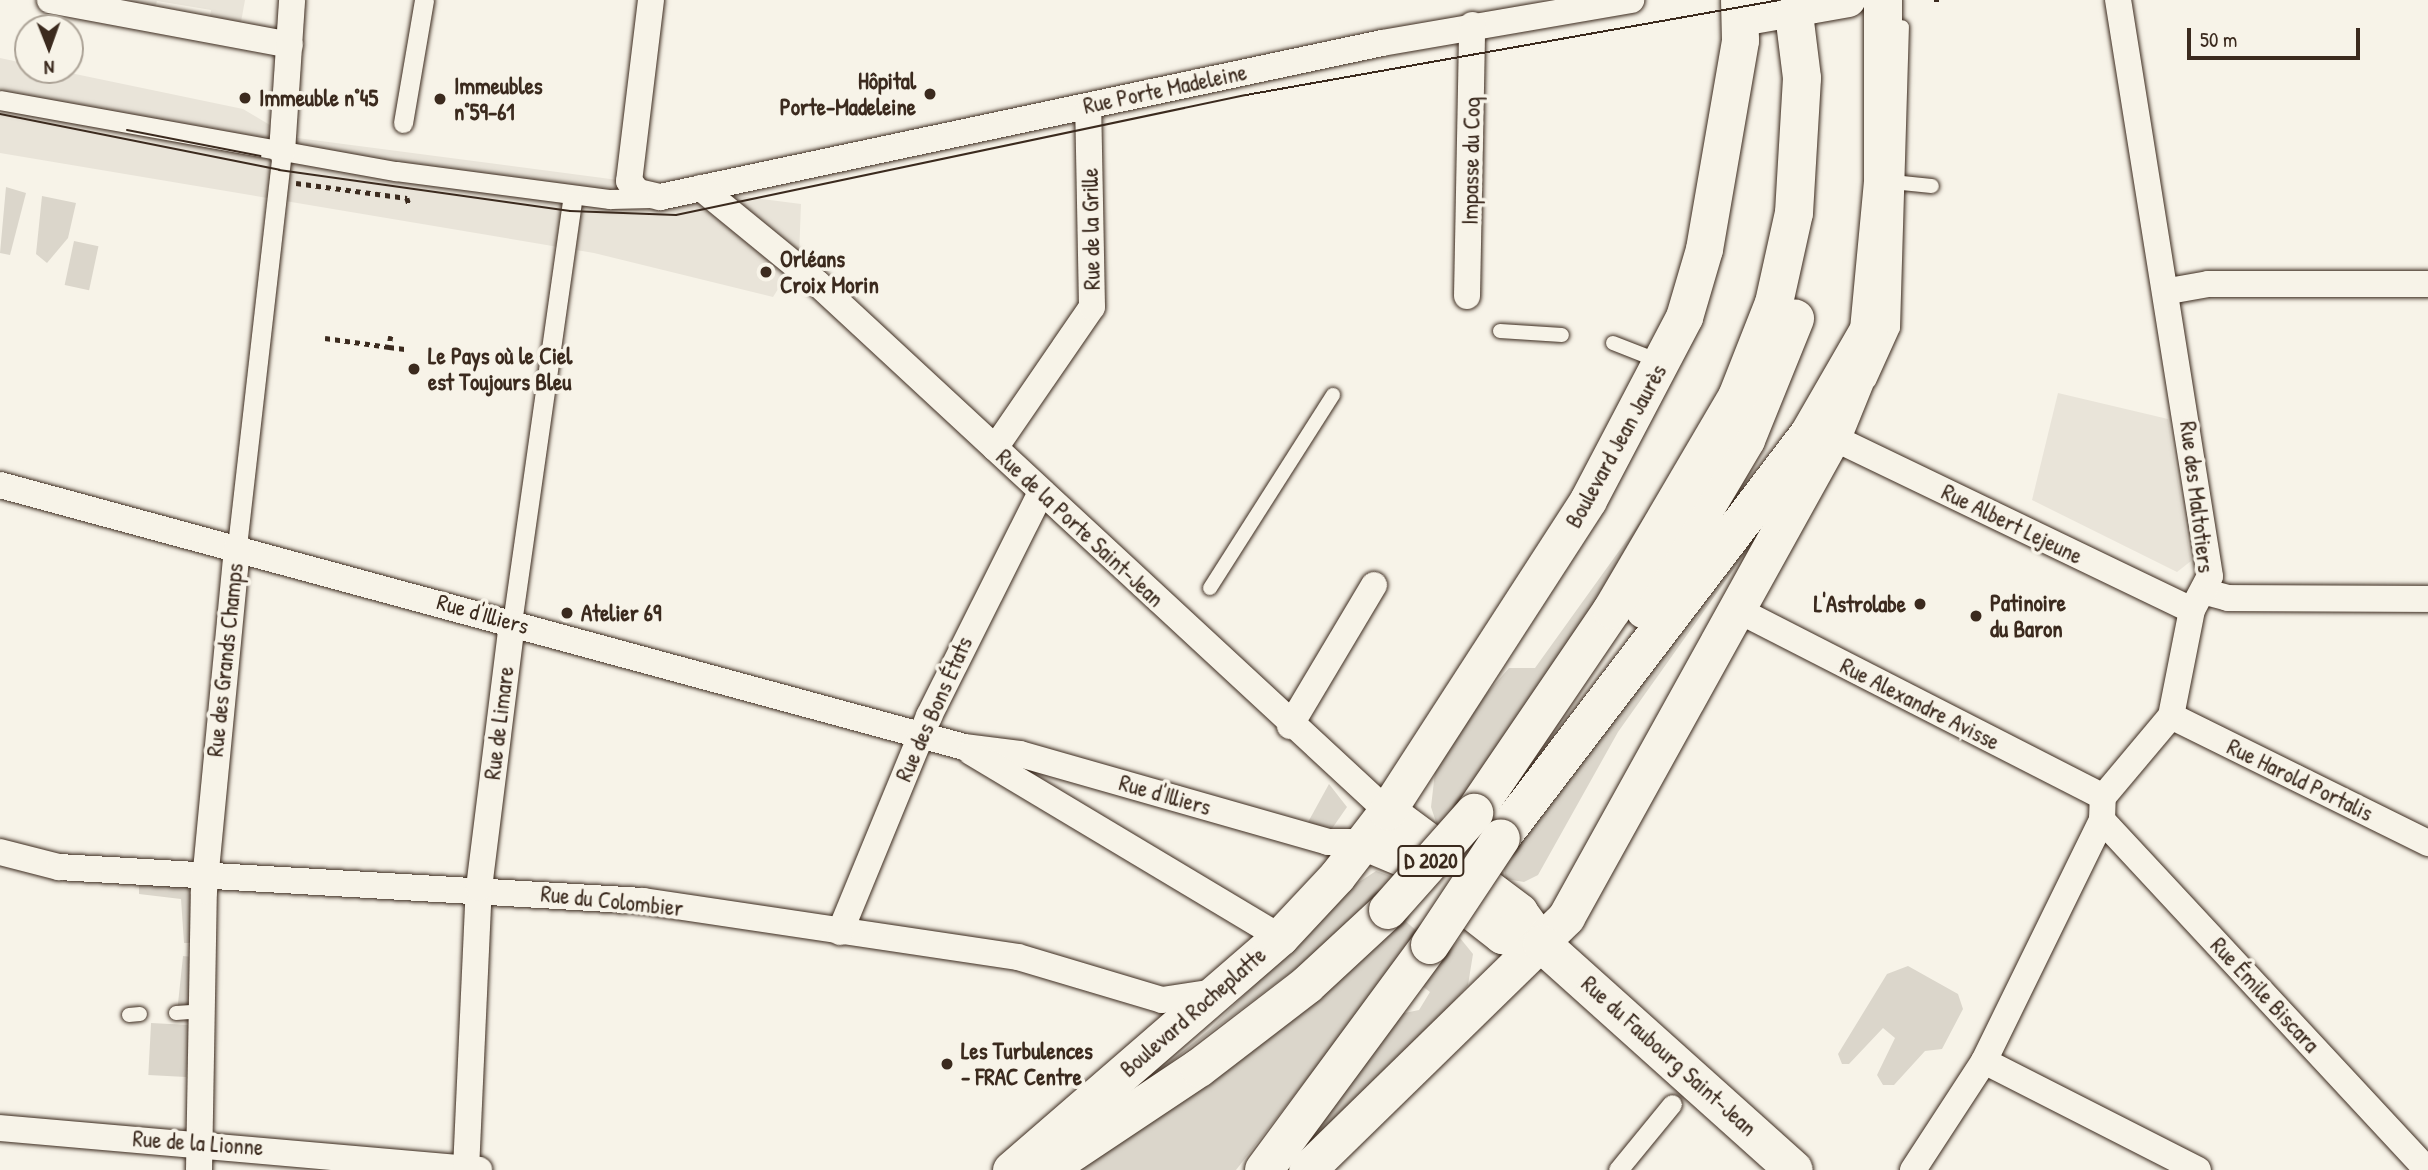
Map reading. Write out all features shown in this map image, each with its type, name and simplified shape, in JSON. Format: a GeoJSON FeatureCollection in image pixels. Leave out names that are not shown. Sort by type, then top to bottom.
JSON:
{"type":"FeatureCollection","features":[{"type":"Feature","properties":{"kind":"main road"},"geometry":{"type":"LineString","coordinates":[[1563,751],[1746,440],[1792,330],[1823,180],[1820,14]]}},
{"type":"Feature","properties":{"kind":"main road"},"geometry":{"type":"LineString","coordinates":[[1487,825],[1737,397],[1774,303],[1794,213],[1802,78],[1820,14]]}},
{"type":"Feature","properties":{"kind":"main road"},"geometry":{"type":"LineString","coordinates":[[1307,1170],[1542,944],[1566,917],[1743,613],[1837,439],[1869,330],[1892,182],[1893,14]]}},
{"type":"Feature","properties":{"kind":"main road","name":"Boulevard Jean Jaurès"},"geometry":{"type":"LineString","coordinates":[[1365,842],[1386,797],[1588,500],[1657,360],[1704,248],[1735,19]]}},
{"type":"Feature","properties":{"kind":"main road"},"geometry":{"type":"LineString","coordinates":[[1487,825],[1563,751],[1809,434],[1869,330]]}},
{"type":"Feature","properties":{"kind":"main road"},"geometry":{"type":"LineString","coordinates":[[1365,842],[1417,850],[1386,797]]}},
{"type":"Feature","properties":{"kind":"main road","name":"Boulevard Rocheplatte"},"geometry":{"type":"LineString","coordinates":[[1046,1170],[1135,1117],[1307,985],[1388,910],[1487,825]]}},
{"type":"Feature","properties":{"kind":"main road","name":"D 2020"},"geometry":{"type":"LineString","coordinates":[[1264,1170],[1430,945],[1487,825]]}},
{"type":"Feature","properties":{"kind":"main road","name":"Boulevard Rocheplatte"},"geometry":{"type":"LineString","coordinates":[[1010,1170],[1200,995],[1273,933],[1365,842]]}},
{"type":"Feature","properties":{"kind":"main road","name":"Rue du Faubourg Saint-Jean"},"geometry":{"type":"LineString","coordinates":[[1479,899],[1519,912],[1542,944],[1794,1170]]}},
{"type":"Feature","properties":{"kind":"street"},"geometry":{"type":"LineString","coordinates":[[50,0],[290,45]]}},
{"type":"Feature","properties":{"kind":"street"},"geometry":{"type":"LineString","coordinates":[[282,152],[292,0]]}},
{"type":"Feature","properties":{"kind":"street"},"geometry":{"type":"LineString","coordinates":[[403,123],[425,0]]}},
{"type":"Feature","properties":{"kind":"street"},"geometry":{"type":"LineString","coordinates":[[651,0],[629,170],[633,189],[660,197]]}},
{"type":"Feature","properties":{"kind":"street","name":"Rue Porte Madeleine"},"geometry":{"type":"LineString","coordinates":[[660,197],[1472,25],[1631,0]]}},
{"type":"Feature","properties":{"kind":"street","name":"Rue des Maltotiers"},"geometry":{"type":"LineString","coordinates":[[1913,1170],[1984,1061],[2102,808],[2171,716],[2210,564],[2169,291],[2118,0]]}},
{"type":"Feature","properties":{"kind":"street"},"geometry":{"type":"LineString","coordinates":[[1735,19],[1820,14]]}},
{"type":"Feature","properties":{"kind":"street","name":"Impasse du Coq"},"geometry":{"type":"LineString","coordinates":[[1468,296],[1472,25]]}},
{"type":"Feature","properties":{"kind":"street"},"geometry":{"type":"LineString","coordinates":[[0,100],[282,152],[397,166],[573,195],[610,199],[660,197]]}},
{"type":"Feature","properties":{"kind":"street","name":"Rue de la Grille"},"geometry":{"type":"LineString","coordinates":[[995,448],[1093,307],[1088,106]]}},
{"type":"Feature","properties":{"kind":"street","name":"Rue des Grands Champs"},"geometry":{"type":"LineString","coordinates":[[199,1170],[205,872],[237,546],[282,152]]}},
{"type":"Feature","properties":{"kind":"street","name":"Rue de la Porte Saint-Jean"},"geometry":{"type":"LineString","coordinates":[[701,188],[769,250],[817,283],[1041,492],[1185,615],[1290,726],[1386,797]]}},
{"type":"Feature","properties":{"kind":"street","name":"Rue de Limare"},"geometry":{"type":"LineString","coordinates":[[470,1169],[479,888],[512,623],[573,195]]}},
{"type":"Feature","properties":{"kind":"street"},"geometry":{"type":"LineString","coordinates":[[2169,291],[2208,284],[2428,284]]}},
{"type":"Feature","properties":{"kind":"street","name":"Rue Albert Lejeune"},"geometry":{"type":"LineString","coordinates":[[1837,439],[2199,601],[2228,598],[2428,599]]}},
{"type":"Feature","properties":{"kind":"street","name":"Rue d'Illiers"},"geometry":{"type":"LineString","coordinates":[[0,485],[237,546],[512,623],[922,732],[964,747],[1273,933]]}},
{"type":"Feature","properties":{"kind":"street","name":"Rue des Bons États"},"geometry":{"type":"LineString","coordinates":[[840,932],[843,911],[922,732],[1041,492]]}},
{"type":"Feature","properties":{"kind":"street"},"geometry":{"type":"LineString","coordinates":[[1290,726],[1374,585]]}},
{"type":"Feature","properties":{"kind":"street","name":"Rue Alexandre Avisse"},"geometry":{"type":"LineString","coordinates":[[1743,613],[2102,808]]}},
{"type":"Feature","properties":{"kind":"street","name":"Rue Harold Portalis"},"geometry":{"type":"LineString","coordinates":[[2171,716],[2428,843]]}},
{"type":"Feature","properties":{"kind":"street","name":"Rue d'Illiers"},"geometry":{"type":"LineString","coordinates":[[964,747],[1020,754],[1328,842],[1365,842]]}},
{"type":"Feature","properties":{"kind":"street","name":"Rue Émile Biscara"},"geometry":{"type":"LineString","coordinates":[[2102,808],[2427,1170]]}},
{"type":"Feature","properties":{"kind":"street","name":"Rue du Colombier"},"geometry":{"type":"LineString","coordinates":[[0,852],[59,867],[205,872],[479,888],[643,901],[1018,957],[1162,1000],[1200,995]]}},
{"type":"Feature","properties":{"kind":"street"},"geometry":{"type":"LineString","coordinates":[[1984,1061],[2198,1170]]}},
{"type":"Feature","properties":{"kind":"street"},"geometry":{"type":"LineString","coordinates":[[1618,1170],[1674,1101]]}},
{"type":"Feature","properties":{"kind":"street","name":"Rue de la Lionne"},"geometry":{"type":"LineString","coordinates":[[0,1128],[199,1143],[470,1169]]}},
{"type":"Feature","properties":{"kind":"lane"},"geometry":{"type":"LineString","coordinates":[[1837,439],[1893,328],[1892,182],[1932,186]]}},
{"type":"Feature","properties":{"kind":"lane"},"geometry":{"type":"LineString","coordinates":[[1500,331],[1562,335]]}},
{"type":"Feature","properties":{"kind":"lane"},"geometry":{"type":"LineString","coordinates":[[1613,343],[1657,360]]}},
{"type":"Feature","properties":{"kind":"lane"},"geometry":{"type":"LineString","coordinates":[[1210,587],[1333,395]]}},
{"type":"Feature","properties":{"kind":"lane"},"geometry":{"type":"LineString","coordinates":[[1579,923],[1743,613]]}},
{"type":"Feature","properties":{"kind":"lane"},"geometry":{"type":"LineString","coordinates":[[1273,933],[1329,869]]}},
{"type":"Feature","properties":{"kind":"lane"},"geometry":{"type":"LineString","coordinates":[[176,1013],[203,1011]]}},
{"type":"Feature","properties":{"kind":"path"},"geometry":{"type":"LineString","coordinates":[[1934,0],[1940,0]]}},
{"type":"Feature","properties":{"kind":"path"},"geometry":{"type":"LineString","coordinates":[[278,180],[407,198],[409,204]]}},
{"type":"Feature","properties":{"kind":"path"},"geometry":{"type":"LineString","coordinates":[[389,347],[391,336]]}},
{"type":"Feature","properties":{"kind":"path"},"geometry":{"type":"LineString","coordinates":[[325,338],[405,349]]}},
{"type":"Feature","properties":{"kind":"shaded area"},"geometry":{"type":"Polygon","coordinates":[[[126,0],[245,0],[241,22],[210,16],[211,10],[157,1],[155,8],[126,0]]]}},
{"type":"Feature","properties":{"kind":"shaded area"},"geometry":{"type":"Polygon","coordinates":[[[0,58],[14,61],[14,84],[84,84],[84,76],[243,109],[290,137],[801,204],[799,256],[773,297],[594,253],[0,153],[0,58]]]}},
{"type":"Feature","properties":{"kind":"shaded area"},"geometry":{"type":"Polygon","coordinates":[[[6,187],[26,193],[10,255],[0,253],[6,187]]]}},
{"type":"Feature","properties":{"kind":"shaded area"},"geometry":{"type":"Polygon","coordinates":[[[42,196],[76,203],[68,238],[47,263],[36,254],[42,196]]]}},
{"type":"Feature","properties":{"kind":"shaded area"},"geometry":{"type":"Polygon","coordinates":[[[74,241],[98,246],[89,290],[65,285],[74,241]]]}},
{"type":"Feature","properties":{"kind":"shaded area"},"geometry":{"type":"Polygon","coordinates":[[[2058,393],[2168,419],[2191,561],[2177,572],[2032,500],[2058,393]]]}},
{"type":"Feature","properties":{"kind":"shaded area"},"geometry":{"type":"Polygon","coordinates":[[[1670,480],[1626,557],[1443,825],[1437,825],[1431,807],[1435,772],[1483,698],[1509,668],[1535,668],[1670,480]]]}},
{"type":"Feature","properties":{"kind":"shaded area"},"geometry":{"type":"Polygon","coordinates":[[[1785,497],[1618,732],[1538,875],[1524,882],[1506,879],[1503,864],[1785,497]]]}},
{"type":"Feature","properties":{"kind":"shaded area"},"geometry":{"type":"Polygon","coordinates":[[[1329,784],[1347,807],[1331,830],[1307,824],[1329,784]]]}},
{"type":"Feature","properties":{"kind":"shaded area"},"geometry":{"type":"Polygon","coordinates":[[[1376,871],[1393,877],[1318,952],[1156,1073],[1210,1029],[1353,886],[1376,871]]]}},
{"type":"Feature","properties":{"kind":"shaded area"},"geometry":{"type":"Polygon","coordinates":[[[139,880],[183,882],[194,897],[193,943],[184,943],[181,899],[139,894],[139,880]]]}},
{"type":"Feature","properties":{"kind":"shaded area"},"geometry":{"type":"Polygon","coordinates":[[[1402,918],[1420,934],[1236,1170],[1064,1170],[1402,918]]]}},
{"type":"Feature","properties":{"kind":"shaded area"},"geometry":{"type":"Polygon","coordinates":[[[1460,938],[1473,954],[1468,985],[1369,1097],[1289,1170],[1276,1170],[1400,1014],[1419,1010],[1430,992],[1421,985],[1460,938]]]}},
{"type":"Feature","properties":{"kind":"shaded area"},"geometry":{"type":"Polygon","coordinates":[[[183,956],[193,957],[186,1019],[177,1018],[183,956]]]}},
{"type":"Feature","properties":{"kind":"shaded area"},"geometry":{"type":"Polygon","coordinates":[[[1908,966],[1958,994],[1963,1009],[1942,1049],[1925,1051],[1894,1085],[1883,1085],[1877,1075],[1895,1038],[1883,1028],[1849,1064],[1842,1064],[1838,1054],[1887,974],[1908,966]]]}},
{"type":"Feature","properties":{"kind":"shaded area"},"geometry":{"type":"Polygon","coordinates":[[[151,1023],[189,1025],[186,1077],[148,1075],[151,1023]]]}},
{"type":"Feature","properties":{"kind":"tram line"},"geometry":{"type":"LineString","coordinates":[[0,114],[279,170],[570,211],[676,215],[1246,95],[1780,0]]}},
{"type":"Feature","properties":{"kind":"tram line"},"geometry":{"type":"LineString","coordinates":[[127,130],[261,156]]}},
{"type":"Feature","properties":{"kind":"place","name":"Hôpital Porte-Madeleine"},"geometry":{"type":"Point","coordinates":[930,94]}},
{"type":"Feature","properties":{"kind":"place","name":"Immeuble n°45"},"geometry":{"type":"Point","coordinates":[245,98]}},
{"type":"Feature","properties":{"kind":"place","name":"Immeubles n°59-61"},"geometry":{"type":"Point","coordinates":[440,99]}},
{"type":"Feature","properties":{"kind":"place","name":"Orléans Croix Morin"},"geometry":{"type":"Point","coordinates":[766,272]}},
{"type":"Feature","properties":{"kind":"place","name":"Le Pays où le Ciel est Toujours Bleu"},"geometry":{"type":"Point","coordinates":[414,369]}},
{"type":"Feature","properties":{"kind":"place","name":"L'Astrolabe"},"geometry":{"type":"Point","coordinates":[1920,604]}},
{"type":"Feature","properties":{"kind":"place","name":"Atelier 69"},"geometry":{"type":"Point","coordinates":[567,613]}},
{"type":"Feature","properties":{"kind":"place","name":"Patinoire du Baron"},"geometry":{"type":"Point","coordinates":[1976,616]}},
{"type":"Feature","properties":{"kind":"place","name":"Les Turbulences - FRAC Centre"},"geometry":{"type":"Point","coordinates":[947,1064]}}]}
